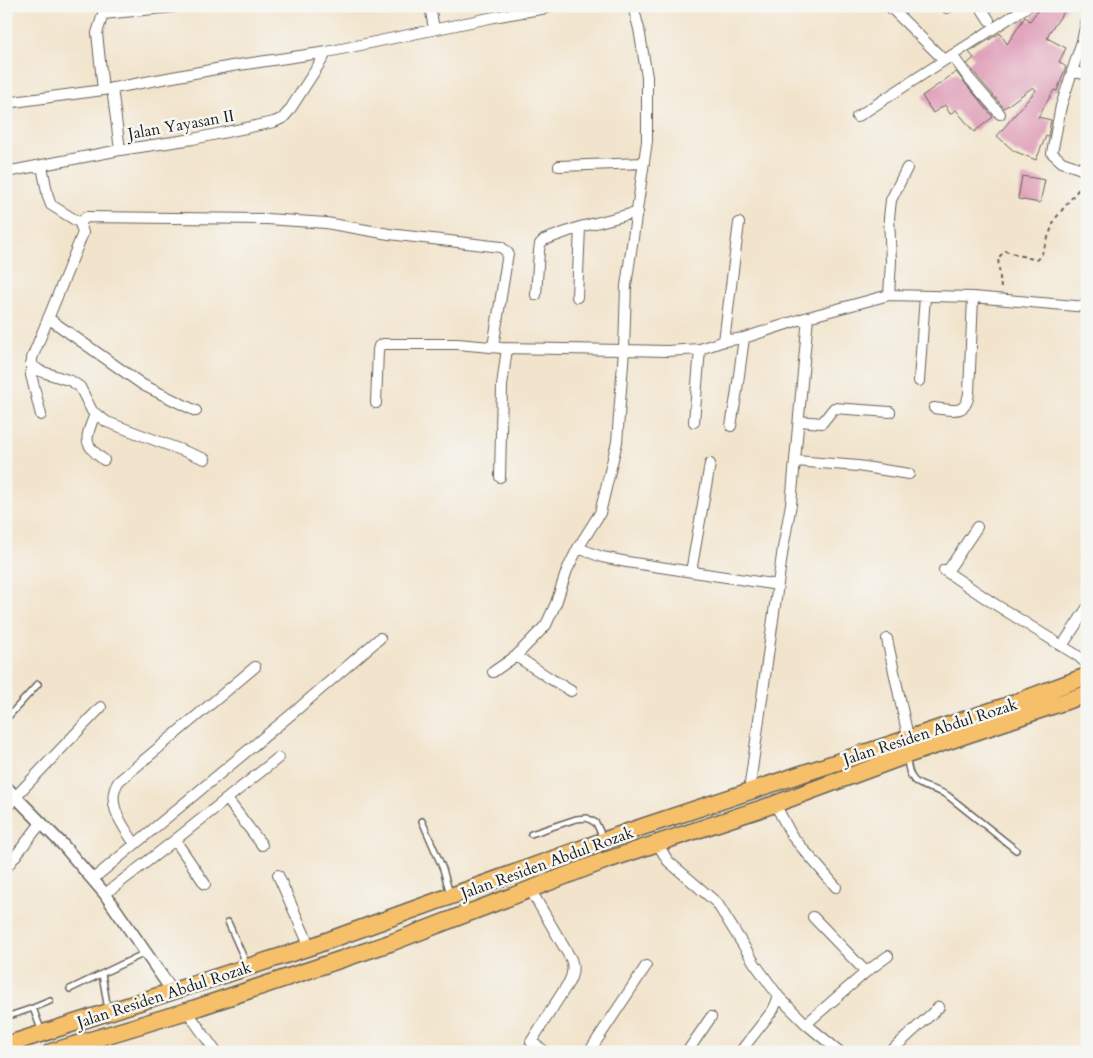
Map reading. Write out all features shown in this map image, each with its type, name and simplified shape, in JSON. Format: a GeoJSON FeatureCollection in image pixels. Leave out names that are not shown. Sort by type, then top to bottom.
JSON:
{"type":"FeatureCollection","features":[{"type":"Feature","properties":{"kind":"highway","name":"Jalan Residen Abdul Rozak"},"geometry":{"type":"LineString","coordinates":[[6,1045],[310,947],[604,841],[1006,706],[1087,676]]}},
{"type":"Feature","properties":{"kind":"highway","name":"Jalan Residen Abdul Rozak"},"geometry":{"type":"LineString","coordinates":[[57,1051],[187,1011],[390,943],[604,861],[775,804],[907,755],[1087,694]]}},
{"type":"Feature","properties":{"kind":"street"},"geometry":{"type":"LineString","coordinates":[[120,150],[97,33],[103,10],[174,6]]}},
{"type":"Feature","properties":{"kind":"street"},"geometry":{"type":"LineString","coordinates":[[430,6],[434,29]]}},
{"type":"Feature","properties":{"kind":"street"},"geometry":{"type":"LineString","coordinates":[[493,672],[516,656],[546,625],[567,570],[578,548],[600,513],[614,459],[620,422],[626,286],[647,141],[647,77],[639,29],[632,6]]}},
{"type":"Feature","properties":{"kind":"street"},"geometry":{"type":"LineString","coordinates":[[889,6],[948,57],[1000,114]]}},
{"type":"Feature","properties":{"kind":"street"},"geometry":{"type":"LineString","coordinates":[[980,6],[990,20]]}},
{"type":"Feature","properties":{"kind":"street"},"geometry":{"type":"LineString","coordinates":[[857,117],[1028,6]]}},
{"type":"Feature","properties":{"kind":"street"},"geometry":{"type":"LineString","coordinates":[[1080,6],[1087,11]]}},
{"type":"Feature","properties":{"kind":"street"},"geometry":{"type":"LineString","coordinates":[[6,103],[108,89],[232,66],[327,52],[499,16],[547,8]]}},
{"type":"Feature","properties":{"kind":"street"},"geometry":{"type":"LineString","coordinates":[[1087,19],[1082,41],[1061,106],[1052,152],[1062,162],[1087,171]]}},
{"type":"Feature","properties":{"kind":"street","name":"Jalan Yayasan II"},"geometry":{"type":"LineString","coordinates":[[6,172],[120,150],[193,139],[278,120],[289,111],[327,52]]}},
{"type":"Feature","properties":{"kind":"street"},"geometry":{"type":"LineString","coordinates":[[1072,71],[1087,75]]}},
{"type":"Feature","properties":{"kind":"street"},"geometry":{"type":"LineString","coordinates":[[559,166],[644,163]]}},
{"type":"Feature","properties":{"kind":"street"},"geometry":{"type":"LineString","coordinates":[[41,415],[31,375],[32,358],[82,236],[83,229],[80,223],[55,208],[50,202],[42,166]]}},
{"type":"Feature","properties":{"kind":"street"},"geometry":{"type":"LineString","coordinates":[[889,295],[891,261],[889,218],[891,200],[907,168]]}},
{"type":"Feature","properties":{"kind":"street"},"geometry":{"type":"LineString","coordinates":[[536,295],[539,251],[542,242],[547,238],[580,227],[638,212]]}},
{"type":"Feature","properties":{"kind":"street"},"geometry":{"type":"LineString","coordinates":[[80,223],[86,217],[267,219],[326,223],[389,234],[501,247],[507,250],[500,348],[502,386],[500,477]]}},
{"type":"Feature","properties":{"kind":"street"},"geometry":{"type":"LineString","coordinates":[[724,341],[738,223]]}},
{"type":"Feature","properties":{"kind":"street"},"geometry":{"type":"LineString","coordinates":[[577,296],[580,227]]}},
{"type":"Feature","properties":{"kind":"street"},"geometry":{"type":"LineString","coordinates":[[376,403],[378,350],[381,345],[457,344],[500,348],[666,351],[700,348],[724,341],[744,338],[808,317],[889,295],[973,297],[1087,308]]}},
{"type":"Feature","properties":{"kind":"street"},"geometry":{"type":"LineString","coordinates":[[919,381],[925,296]]}},
{"type":"Feature","properties":{"kind":"street"},"geometry":{"type":"LineString","coordinates":[[934,408],[960,410],[966,406],[968,400],[973,297]]}},
{"type":"Feature","properties":{"kind":"street"},"geometry":{"type":"LineString","coordinates":[[749,791],[791,504],[808,317]]}},
{"type":"Feature","properties":{"kind":"street"},"geometry":{"type":"LineString","coordinates":[[48,318],[143,385],[196,411]]}},
{"type":"Feature","properties":{"kind":"street"},"geometry":{"type":"LineString","coordinates":[[731,426],[744,338]]}},
{"type":"Feature","properties":{"kind":"street"},"geometry":{"type":"LineString","coordinates":[[694,422],[700,348]]}},
{"type":"Feature","properties":{"kind":"street"},"geometry":{"type":"LineString","coordinates":[[32,364],[40,371],[70,381],[80,387],[95,414],[107,422],[205,459]]}},
{"type":"Feature","properties":{"kind":"street"},"geometry":{"type":"LineString","coordinates":[[799,421],[822,423],[834,408],[890,412]]}},
{"type":"Feature","properties":{"kind":"street"},"geometry":{"type":"LineString","coordinates":[[95,414],[87,441],[94,452],[104,460]]}},
{"type":"Feature","properties":{"kind":"street"},"geometry":{"type":"LineString","coordinates":[[796,461],[858,466],[909,474]]}},
{"type":"Feature","properties":{"kind":"street"},"geometry":{"type":"LineString","coordinates":[[696,572],[692,566],[710,464]]}},
{"type":"Feature","properties":{"kind":"street"},"geometry":{"type":"LineString","coordinates":[[977,527],[946,571],[1078,656],[1087,664]]}},
{"type":"Feature","properties":{"kind":"street"},"geometry":{"type":"LineString","coordinates":[[578,548],[627,562],[778,586]]}},
{"type":"Feature","properties":{"kind":"street"},"geometry":{"type":"LineString","coordinates":[[1062,646],[1087,608]]}},
{"type":"Feature","properties":{"kind":"street"},"geometry":{"type":"LineString","coordinates":[[93,879],[380,638]]}},
{"type":"Feature","properties":{"kind":"street"},"geometry":{"type":"LineString","coordinates":[[887,639],[907,738],[907,755]]}},
{"type":"Feature","properties":{"kind":"street"},"geometry":{"type":"LineString","coordinates":[[516,656],[550,680],[571,691]]}},
{"type":"Feature","properties":{"kind":"street"},"geometry":{"type":"LineString","coordinates":[[135,844],[120,822],[116,810],[113,798],[119,781],[255,667]]}},
{"type":"Feature","properties":{"kind":"street"},"geometry":{"type":"LineString","coordinates":[[6,810],[18,793],[101,708]]}},
{"type":"Feature","properties":{"kind":"street"},"geometry":{"type":"LineString","coordinates":[[105,894],[278,758]]}},
{"type":"Feature","properties":{"kind":"street"},"geometry":{"type":"LineString","coordinates":[[6,787],[18,793],[41,823],[93,879],[146,952],[172,992]]}},
{"type":"Feature","properties":{"kind":"street"},"geometry":{"type":"LineString","coordinates":[[227,798],[262,845]]}},
{"type":"Feature","properties":{"kind":"street"},"geometry":{"type":"LineString","coordinates":[[775,804],[792,836],[836,887]]}},
{"type":"Feature","properties":{"kind":"street"},"geometry":{"type":"LineString","coordinates":[[6,868],[41,823]]}},
{"type":"Feature","properties":{"kind":"street"},"geometry":{"type":"LineString","coordinates":[[176,840],[205,884]]}},
{"type":"Feature","properties":{"kind":"street"},"geometry":{"type":"LineString","coordinates":[[657,843],[668,861],[717,903],[755,964],[779,997],[806,1024],[840,1052]]}},
{"type":"Feature","properties":{"kind":"street"},"geometry":{"type":"LineString","coordinates":[[278,875],[310,947]]}},
{"type":"Feature","properties":{"kind":"street"},"geometry":{"type":"LineString","coordinates":[[530,889],[571,959],[573,967],[569,982],[531,1042],[546,1052]]}},
{"type":"Feature","properties":{"kind":"street"},"geometry":{"type":"LineString","coordinates":[[813,917],[866,972]]}},
{"type":"Feature","properties":{"kind":"street"},"geometry":{"type":"LineString","coordinates":[[806,1024],[866,972],[888,956]]}},
{"type":"Feature","properties":{"kind":"street"},"geometry":{"type":"LineString","coordinates":[[589,1052],[646,966]]}},
{"type":"Feature","properties":{"kind":"street"},"geometry":{"type":"LineString","coordinates":[[740,1052],[773,1010],[779,997]]}},
{"type":"Feature","properties":{"kind":"street"},"geometry":{"type":"LineString","coordinates":[[890,1052],[939,1007]]}},
{"type":"Feature","properties":{"kind":"street"},"geometry":{"type":"LineString","coordinates":[[187,1011],[216,1052]]}},
{"type":"Feature","properties":{"kind":"street"},"geometry":{"type":"LineString","coordinates":[[687,1052],[711,1017]]}},
{"type":"Feature","properties":{"kind":"lane"},"geometry":{"type":"LineString","coordinates":[[6,719],[38,684]]}},
{"type":"Feature","properties":{"kind":"lane"},"geometry":{"type":"LineString","coordinates":[[907,755],[908,771],[912,779],[922,786],[947,795],[1016,850]]}},
{"type":"Feature","properties":{"kind":"lane"},"geometry":{"type":"LineString","coordinates":[[531,834],[576,819],[587,818],[596,823],[604,841]]}},
{"type":"Feature","properties":{"kind":"lane"},"geometry":{"type":"LineString","coordinates":[[422,820],[443,869],[451,897]]}},
{"type":"Feature","properties":{"kind":"lane"},"geometry":{"type":"LineString","coordinates":[[228,922],[248,967]]}},
{"type":"Feature","properties":{"kind":"lane"},"geometry":{"type":"LineString","coordinates":[[70,989],[146,952]]}},
{"type":"Feature","properties":{"kind":"lane"},"geometry":{"type":"LineString","coordinates":[[102,974],[108,1013]]}},
{"type":"Feature","properties":{"kind":"lane"},"geometry":{"type":"LineString","coordinates":[[6,1017],[50,1001]]}},
{"type":"Feature","properties":{"kind":"lane"},"geometry":{"type":"LineString","coordinates":[[33,1008],[42,1033]]}},
{"type":"Feature","properties":{"kind":"path"},"geometry":{"type":"LineString","coordinates":[[1002,300],[998,258],[1004,251],[1036,260],[1041,256],[1055,219],[1087,179]]}},
{"type":"Feature","properties":{"kind":"building"},"geometry":{"type":"Polygon","coordinates":[[[1041,6],[1068,6],[1047,38],[1066,48],[1059,62],[1066,67],[1057,91],[1054,90],[1038,117],[1051,120],[1048,137],[1046,136],[1036,160],[1014,151],[997,136],[1036,90],[1033,87],[1004,108],[967,64],[974,58],[969,52],[1000,33],[1007,44],[1025,17],[1030,21],[1041,6]]]}},
{"type":"Feature","properties":{"kind":"building"},"geometry":{"type":"Polygon","coordinates":[[[956,72],[993,117],[974,132],[956,110],[950,114],[945,105],[933,113],[922,96],[956,72]]]}},
{"type":"Feature","properties":{"kind":"building"},"geometry":{"type":"Polygon","coordinates":[[[1022,176],[1045,180],[1040,203],[1018,199],[1022,176]]]}}]}
